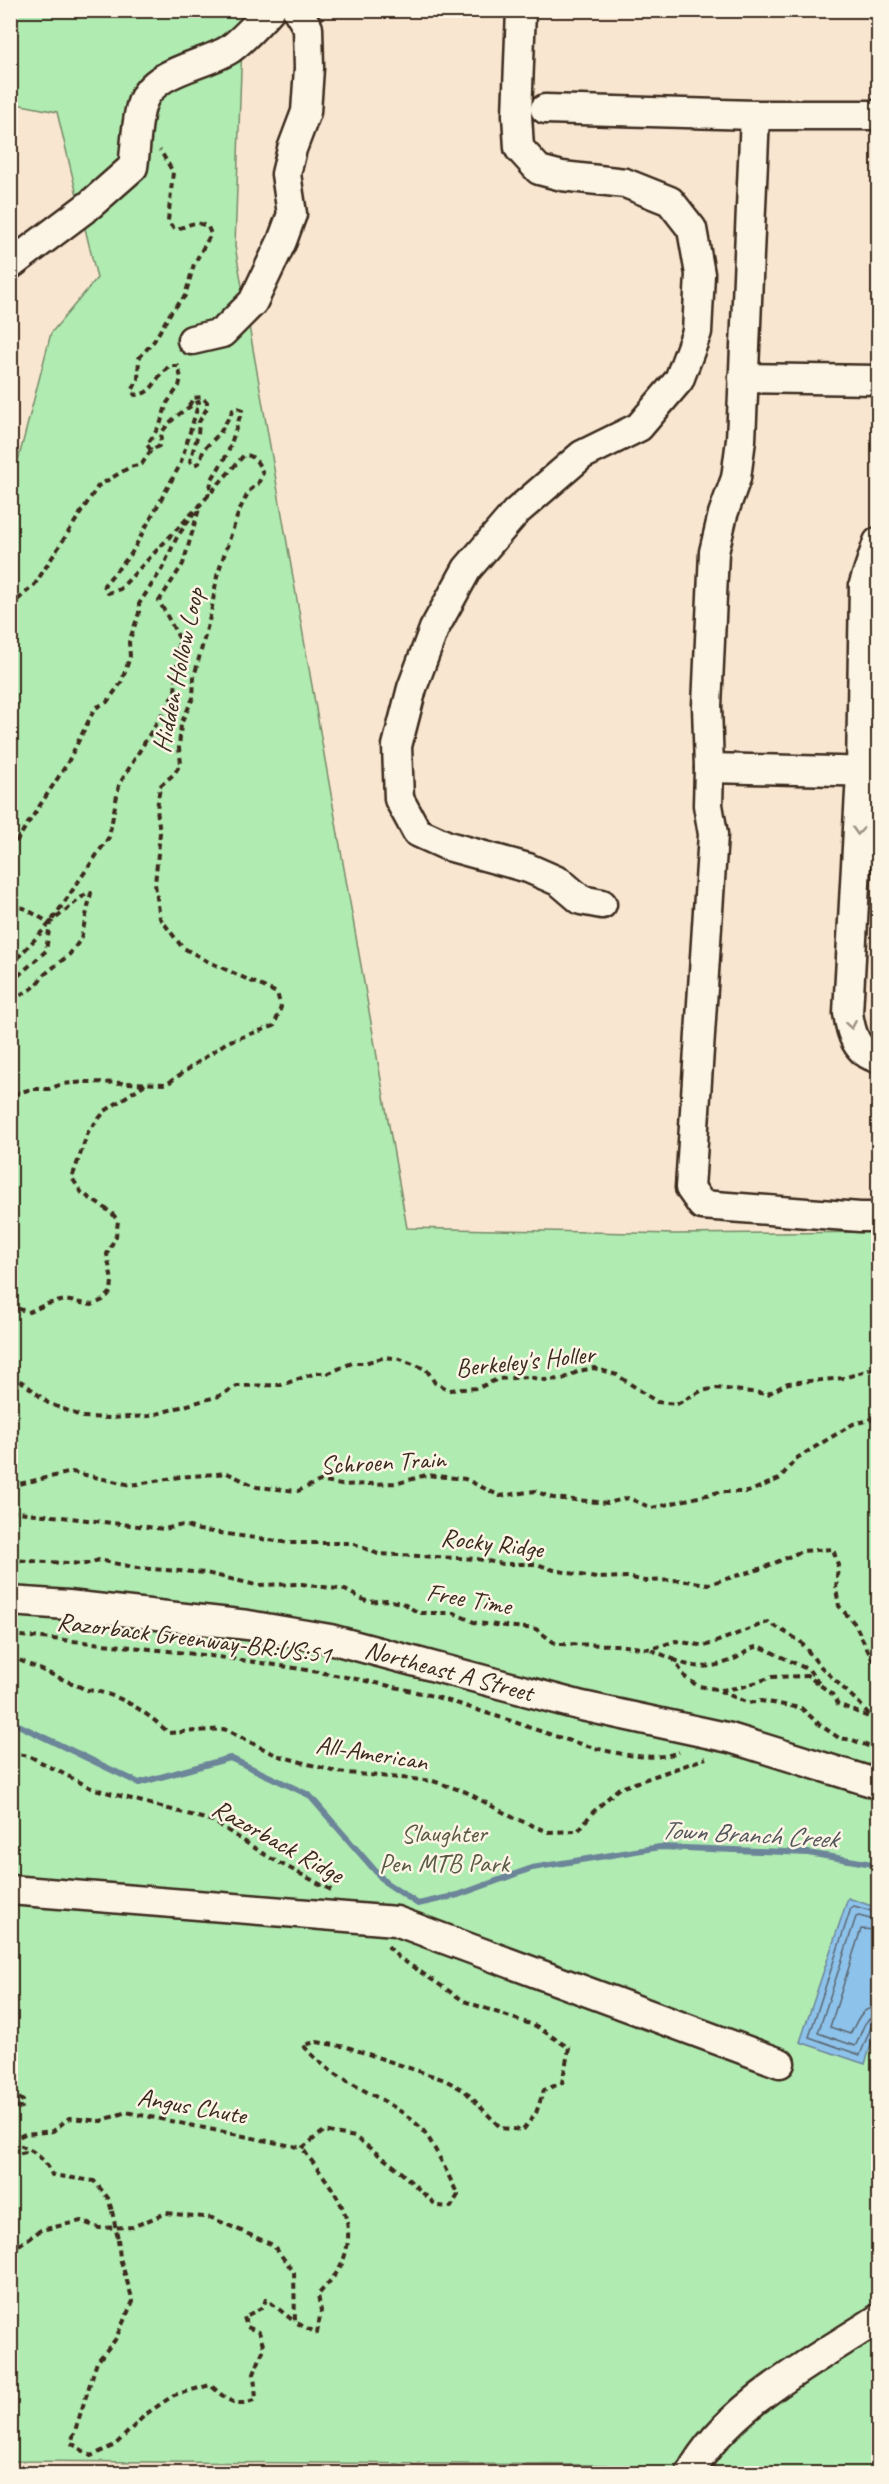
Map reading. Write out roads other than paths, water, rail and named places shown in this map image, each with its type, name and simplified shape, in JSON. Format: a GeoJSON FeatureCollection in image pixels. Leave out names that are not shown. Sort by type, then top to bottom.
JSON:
{"type":"FeatureCollection","features":[{"type":"Feature","properties":{"kind":"street"},"geometry":{"type":"LineString","coordinates":[[10,265],[91,204],[133,167],[142,103],[150,87],[170,74],[230,49],[270,10]]}},
{"type":"Feature","properties":{"kind":"street"},"geometry":{"type":"LineString","coordinates":[[192,340],[222,333],[253,302],[292,214],[286,174],[292,149],[306,112],[309,68],[308,28],[297,10]]}},
{"type":"Feature","properties":{"kind":"street"},"geometry":{"type":"LineString","coordinates":[[521,10],[517,115],[519,147],[539,170],[562,176],[625,183],[670,201],[692,229],[700,274],[697,332],[679,380],[639,427],[582,455],[516,512],[467,569],[434,629],[412,688],[397,746],[399,799],[417,832],[448,846],[528,868],[560,882],[581,900],[602,904]]}},
{"type":"Feature","properties":{"kind":"street"},"geometry":{"type":"LineString","coordinates":[[545,109],[755,115],[879,115]]}},
{"type":"Feature","properties":{"kind":"street"},"geometry":{"type":"LineString","coordinates":[[755,115],[741,440],[736,478],[723,514],[714,552],[707,706],[710,768],[708,806],[713,834],[690,1188],[702,1205],[879,1217]]}},
{"type":"Feature","properties":{"kind":"street"},"geometry":{"type":"LineString","coordinates":[[744,378],[879,380]]}},
{"type":"Feature","properties":{"kind":"street"},"geometry":{"type":"LineString","coordinates":[[879,542],[864,584],[870,772],[849,1013],[851,1034],[862,1051],[879,1058]]}},
{"type":"Feature","properties":{"kind":"street"},"geometry":{"type":"LineString","coordinates":[[710,768],[870,772]]}},
{"type":"Feature","properties":{"kind":"street","name":"Northeast A Street"},"geometry":{"type":"LineString","coordinates":[[10,1601],[68,1605],[237,1624],[330,1639],[582,1706],[730,1738],[879,1784]]}},
{"type":"Feature","properties":{"kind":"street"},"geometry":{"type":"LineString","coordinates":[[10,1890],[396,1921],[780,2064]]}},
{"type":"Feature","properties":{"kind":"street"},"geometry":{"type":"LineString","coordinates":[[690,2474],[698,2459],[724,2426],[762,2395],[879,2319]]}},
{"type":"Feature","properties":{"kind":"water"},"geometry":{"type":"Polygon","coordinates":[[[848,1898],[878,1908],[878,2022],[865,2064],[800,2042],[848,1898]]]}},
{"type":"Feature","properties":{"kind":"waterway","name":"Town Branch Creek"},"geometry":{"type":"LineString","coordinates":[[10,1721],[139,1783],[230,1758],[309,1795],[385,1882],[418,1904],[458,1895],[532,1868],[660,1847],[808,1853],[878,1865]]}},
{"type":"Feature","properties":{"kind":"park label","name":"Slaughter Pen MTB Park"},"geometry":{"type":"Point","coordinates":[444,1848]}}]}
